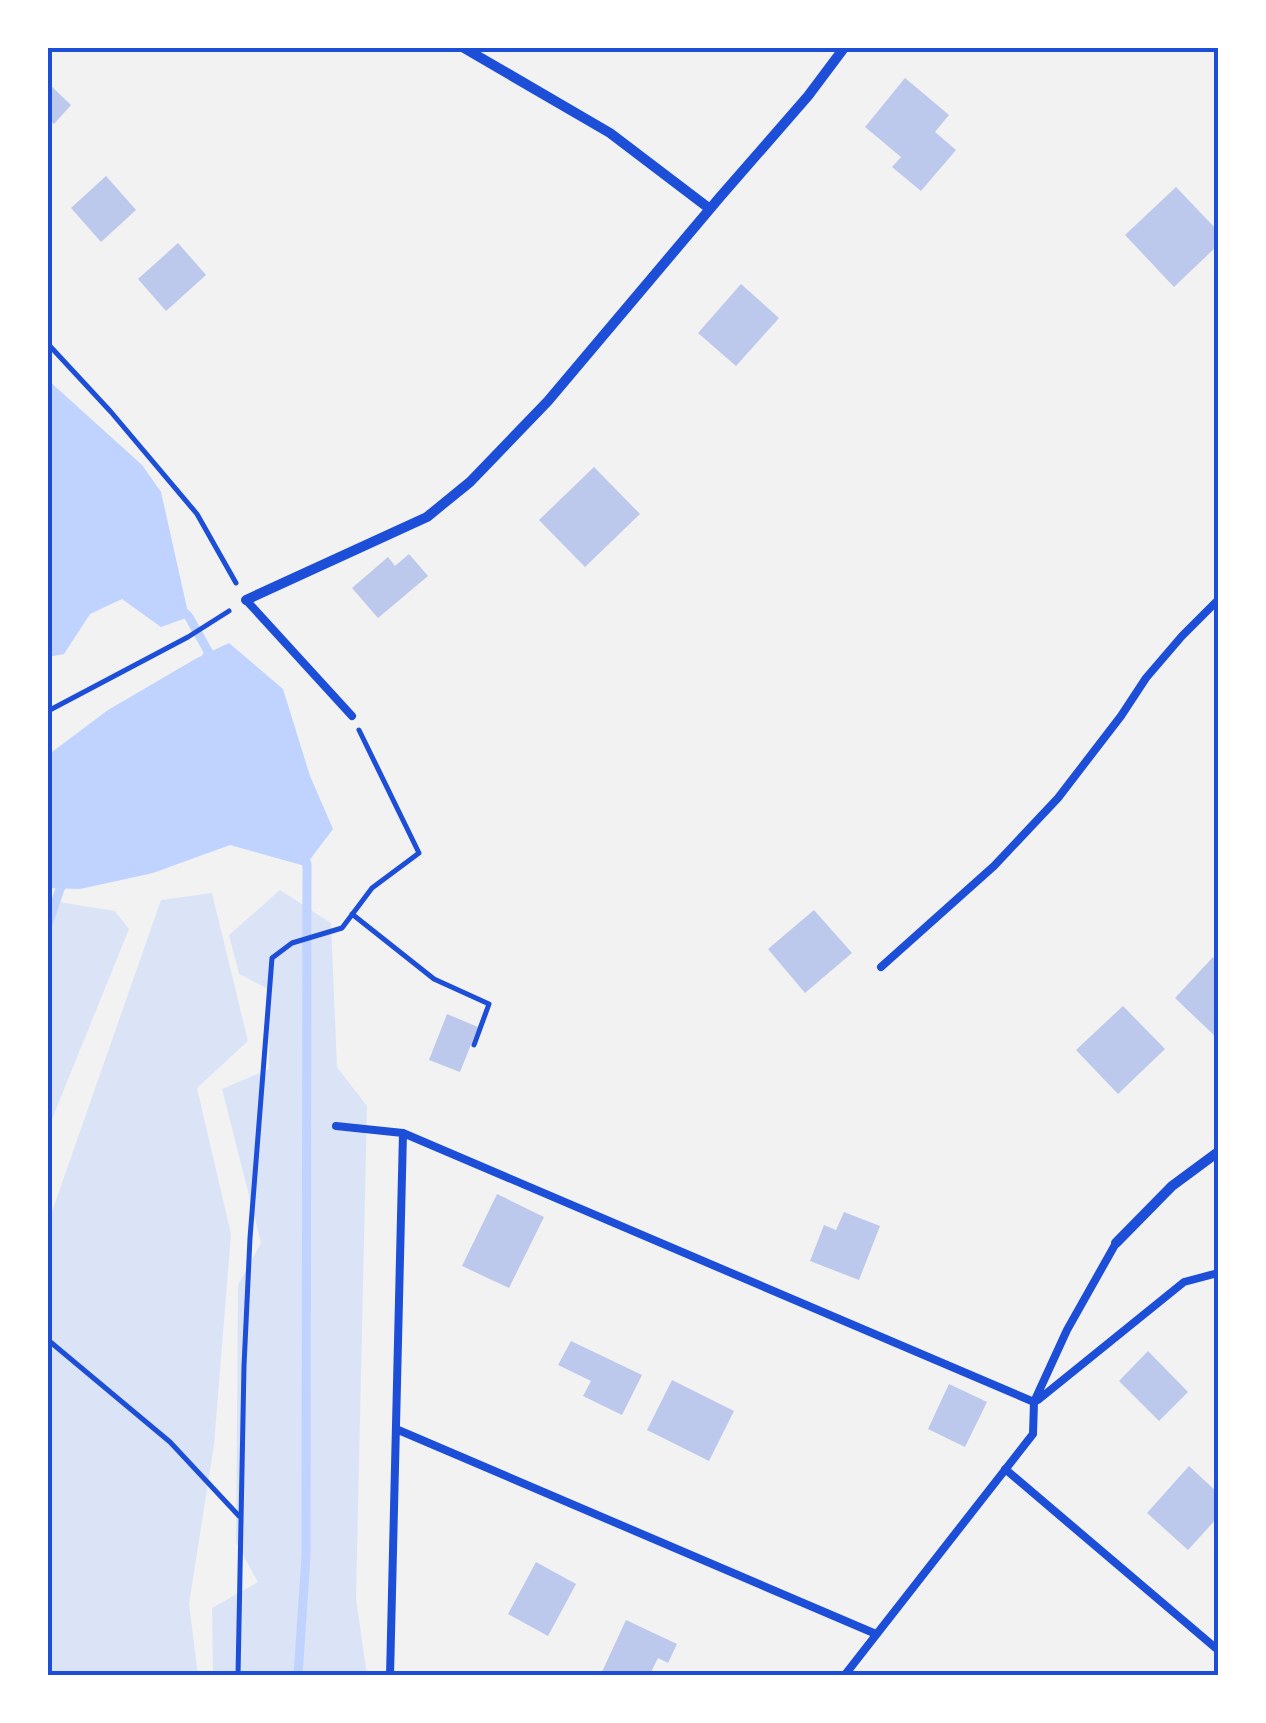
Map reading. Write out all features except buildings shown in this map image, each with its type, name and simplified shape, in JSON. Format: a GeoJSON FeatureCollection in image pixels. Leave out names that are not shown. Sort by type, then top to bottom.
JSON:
{"type":"FeatureCollection","features":[{"type":"Feature","properties":{"kind":"street"},"geometry":{"type":"LineString","coordinates":[[464,48],[610,133],[710,209]]}},
{"type":"Feature","properties":{"kind":"street"},"geometry":{"type":"LineString","coordinates":[[246,600],[428,517],[470,482],[548,401],[808,96],[844,48]]}},
{"type":"Feature","properties":{"kind":"street"},"geometry":{"type":"LineString","coordinates":[[1116,1243],[1172,1186],[1218,1152]]}},
{"type":"Feature","properties":{"kind":"lane"},"geometry":{"type":"LineString","coordinates":[[246,600],[352,716]]}},
{"type":"Feature","properties":{"kind":"lane"},"geometry":{"type":"LineString","coordinates":[[882,967],[994,866],[1058,798],[1146,678],[1218,600]]}},
{"type":"Feature","properties":{"kind":"lane"},"geometry":{"type":"LineString","coordinates":[[336,1126],[404,1133],[1034,1402]]}},
{"type":"Feature","properties":{"kind":"lane"},"geometry":{"type":"LineString","coordinates":[[390,1676],[404,1133]]}},
{"type":"Feature","properties":{"kind":"lane"},"geometry":{"type":"LineString","coordinates":[[844,1676],[1033,1434],[1034,1402],[1067,1330],[1116,1243]]}},
{"type":"Feature","properties":{"kind":"lane"},"geometry":{"type":"LineString","coordinates":[[1034,1402],[1184,1282],[1218,1273]]}},
{"type":"Feature","properties":{"kind":"lane"},"geometry":{"type":"LineString","coordinates":[[396,1428],[876,1634]]}},
{"type":"Feature","properties":{"kind":"lane"},"geometry":{"type":"LineString","coordinates":[[1006,1469],[1218,1650]]}},
{"type":"Feature","properties":{"kind":"path"},"geometry":{"type":"LineString","coordinates":[[48,344],[196,514],[246,600]]}},
{"type":"Feature","properties":{"kind":"path"},"geometry":{"type":"LineString","coordinates":[[48,712],[210,623]]}},
{"type":"Feature","properties":{"kind":"path"},"geometry":{"type":"LineString","coordinates":[[238,1676],[250,1238],[272,958],[292,943],[342,928],[372,888],[420,853],[352,716]]}},
{"type":"Feature","properties":{"kind":"path"},"geometry":{"type":"LineString","coordinates":[[352,914],[434,979],[490,1004],[474,1045]]}},
{"type":"Feature","properties":{"kind":"path"},"geometry":{"type":"LineString","coordinates":[[48,1340],[170,1442],[241,1519]]}},
{"type":"Feature","properties":{"kind":"shaded area"},"geometry":{"type":"Polygon","coordinates":[[[280,890],[331,923],[337,1067],[367,1106],[356,1599],[367,1675],[213,1675],[212,1608],[258,1582],[236,1543],[238,1285],[261,1243],[222,1089],[269,1069],[268,989],[239,974],[229,935],[280,890]]]}},
{"type":"Feature","properties":{"kind":"shaded area"},"geometry":{"type":"Polygon","coordinates":[[[212,893],[248,1041],[197,1088],[231,1234],[214,1445],[189,1604],[198,1675],[48,1676],[48,1223],[161,900],[212,893]]]}},
{"type":"Feature","properties":{"kind":"shaded area"},"geometry":{"type":"Polygon","coordinates":[[[59,902],[115,911],[129,929],[48,1129],[48,904],[59,902]]]}},
{"type":"Feature","properties":{"kind":"water"},"geometry":{"type":"Polygon","coordinates":[[[48,380],[142,465],[161,492],[189,617],[161,627],[122,599],[90,614],[64,654],[48,657],[48,380]]]}},
{"type":"Feature","properties":{"kind":"water"},"geometry":{"type":"Polygon","coordinates":[[[229,643],[283,689],[310,776],[333,829],[305,866],[230,845],[153,873],[80,889],[48,888],[48,755],[108,710],[229,643]]]}},
{"type":"Feature","properties":{"kind":"waterway"},"geometry":{"type":"LineString","coordinates":[[181,609],[209,653],[205,659]]}},
{"type":"Feature","properties":{"kind":"waterway"},"geometry":{"type":"LineString","coordinates":[[298,1676],[306,1556],[307,864],[302,855]]}},
{"type":"Feature","properties":{"kind":"waterway"},"geometry":{"type":"LineString","coordinates":[[48,924],[66,879]]}}]}
